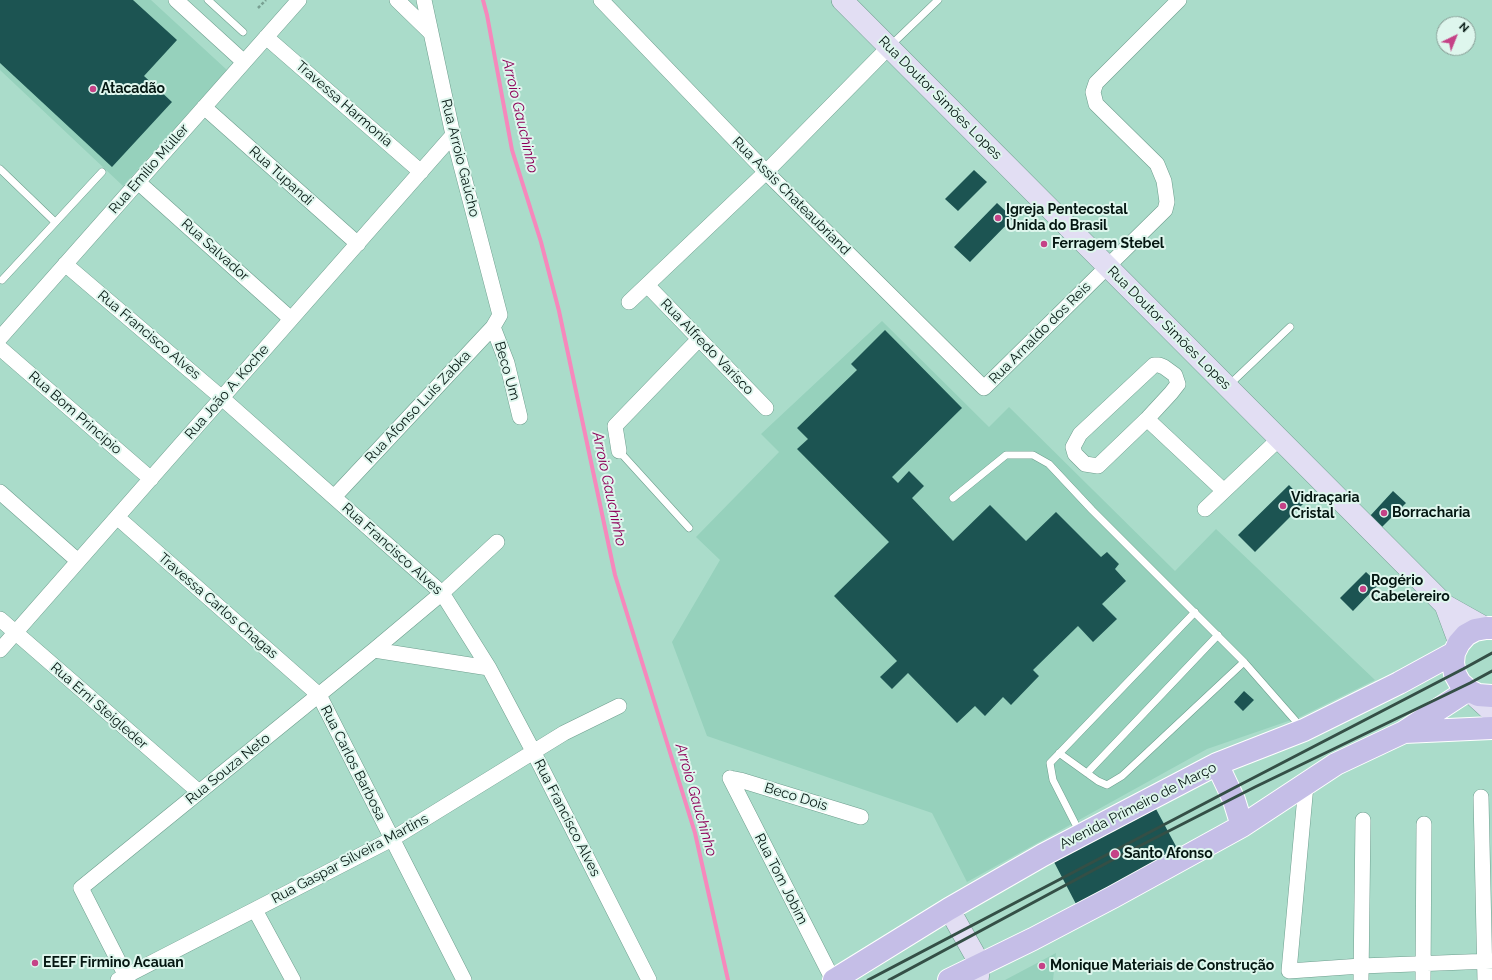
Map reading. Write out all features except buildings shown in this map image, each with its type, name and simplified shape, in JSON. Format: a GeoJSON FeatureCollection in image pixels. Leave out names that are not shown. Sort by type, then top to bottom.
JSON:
{"type":"FeatureCollection","features":[{"type":"Feature","properties":{"kind":"main road","name":"Rua Doutor Simões Lopes"},"geometry":{"type":"LineString","coordinates":[[842,0],[1445,605],[1489,628]]}},
{"type":"Feature","properties":{"kind":"main road","name":"Rua Doutor Simões Lopes"},"geometry":{"type":"LineString","coordinates":[[1445,605],[1456,648]]}},
{"type":"Feature","properties":{"kind":"main road","name":"Avenida Primeiro de Março"},"geometry":{"type":"LineString","coordinates":[[833,980],[949,909],[1081,835],[1217,764],[1304,730],[1400,683],[1456,648],[1466,635],[1475,630],[1489,628]]}},
{"type":"Feature","properties":{"kind":"main road"},"geometry":{"type":"LineString","coordinates":[[1456,648],[1453,663],[1455,674],[1460,683],[1492,712]]}},
{"type":"Feature","properties":{"kind":"main road"},"geometry":{"type":"LineString","coordinates":[[1468,690],[1478,695],[1492,696]]}},
{"type":"Feature","properties":{"kind":"main road"},"geometry":{"type":"LineString","coordinates":[[949,980],[979,972],[1033,939],[1242,826],[1336,764],[1404,732],[1468,690]]}},
{"type":"Feature","properties":{"kind":"main road"},"geometry":{"type":"LineString","coordinates":[[1404,732],[1492,728]]}},
{"type":"Feature","properties":{"kind":"main road"},"geometry":{"type":"LineString","coordinates":[[1217,764],[1234,800],[1242,826]]}},
{"type":"Feature","properties":{"kind":"main road"},"geometry":{"type":"LineString","coordinates":[[949,909],[979,972]]}},
{"type":"Feature","properties":{"kind":"street"},"geometry":{"type":"LineString","coordinates":[[176,0],[244,62]]}},
{"type":"Feature","properties":{"kind":"street","name":"Rua Emílio Müller"},"geometry":{"type":"LineString","coordinates":[[0,338],[299,0]]}},
{"type":"Feature","properties":{"kind":"street"},"geometry":{"type":"LineString","coordinates":[[397,0],[431,33]]}},
{"type":"Feature","properties":{"kind":"street","name":"Rua Arroio Gaúcho"},"geometry":{"type":"LineString","coordinates":[[424,0],[453,135],[496,321]]}},
{"type":"Feature","properties":{"kind":"street","name":"Rua Assis Chateaubriand"},"geometry":{"type":"LineString","coordinates":[[601,0],[766,172],[984,388]]}},
{"type":"Feature","properties":{"kind":"street","name":"Rua Arnaldo dos Reis"},"geometry":{"type":"LineString","coordinates":[[984,388],[1165,210],[1167,202],[1164,181],[1157,164],[1096,104],[1093,92],[1096,82],[1179,0]]}},
{"type":"Feature","properties":{"kind":"street","name":"Travessa Harmonia"},"geometry":{"type":"LineString","coordinates":[[266,37],[421,172]]}},
{"type":"Feature","properties":{"kind":"street"},"geometry":{"type":"LineString","coordinates":[[629,302],[766,172],[889,47]]}},
{"type":"Feature","properties":{"kind":"street","name":"Rua Tupandi"},"geometry":{"type":"LineString","coordinates":[[204,107],[358,244]]}},
{"type":"Feature","properties":{"kind":"street","name":"Rua João A. Koche"},"geometry":{"type":"LineString","coordinates":[[0,650],[453,135]]}},
{"type":"Feature","properties":{"kind":"street","name":"Rua Salvador"},"geometry":{"type":"LineString","coordinates":[[138,182],[291,319]]}},
{"type":"Feature","properties":{"kind":"street","name":"Rua Francisco Alves"},"geometry":{"type":"LineString","coordinates":[[65,264],[222,398],[442,593],[489,668],[533,751],[649,980]]}},
{"type":"Feature","properties":{"kind":"street","name":"Rua Alfredo Varisco"},"geometry":{"type":"LineString","coordinates":[[647,285],[766,408]]}},
{"type":"Feature","properties":{"kind":"street","name":"Beco Um"},"geometry":{"type":"LineString","coordinates":[[496,321],[520,416]]}},
{"type":"Feature","properties":{"kind":"street","name":"Rua Afonso Luís Zabka"},"geometry":{"type":"LineString","coordinates":[[334,497],[496,321]]}},
{"type":"Feature","properties":{"kind":"street"},"geometry":{"type":"LineString","coordinates":[[619,451],[615,426],[699,339]]}},
{"type":"Feature","properties":{"kind":"street","name":"Rua Bom Princípio"},"geometry":{"type":"LineString","coordinates":[[0,348],[151,479]]}},
{"type":"Feature","properties":{"kind":"street"},"geometry":{"type":"LineString","coordinates":[[1154,365],[1159,365],[1175,375],[1178,384],[1147,419],[1098,466],[1086,464],[1075,454],[1073,447],[1080,434],[1154,365]]}},
{"type":"Feature","properties":{"kind":"street"},"geometry":{"type":"LineString","coordinates":[[1147,419],[1224,491]]}},
{"type":"Feature","properties":{"kind":"street"},"geometry":{"type":"LineString","coordinates":[[1205,509],[1280,438]]}},
{"type":"Feature","properties":{"kind":"street"},"geometry":{"type":"LineString","coordinates":[[0,492],[78,561]]}},
{"type":"Feature","properties":{"kind":"street","name":"Travessa Carlos Chagas"},"geometry":{"type":"LineString","coordinates":[[117,517],[319,695]]}},
{"type":"Feature","properties":{"kind":"street","name":"Rua Souza Neto"},"geometry":{"type":"LineString","coordinates":[[124,979],[81,888],[374,650],[442,593],[497,542]]}},
{"type":"Feature","properties":{"kind":"street","name":"Rua Erni Steigleder"},"geometry":{"type":"LineString","coordinates":[[0,619],[199,792]]}},
{"type":"Feature","properties":{"kind":"street"},"geometry":{"type":"LineString","coordinates":[[374,650],[489,668]]}},
{"type":"Feature","properties":{"kind":"street","name":"Rua Carlos Barbosa"},"geometry":{"type":"LineString","coordinates":[[319,695],[464,980]]}},
{"type":"Feature","properties":{"kind":"street","name":"Rua Gaspar Silveira Martins"},"geometry":{"type":"LineString","coordinates":[[124,979],[392,839],[533,751],[564,733],[619,706]]}},
{"type":"Feature","properties":{"kind":"street","name":"Beco Dois"},"geometry":{"type":"LineString","coordinates":[[730,778],[861,817]]}},
{"type":"Feature","properties":{"kind":"street","name":"Rua Tom Jobim"},"geometry":{"type":"LineString","coordinates":[[730,778],[833,980]]}},
{"type":"Feature","properties":{"kind":"street"},"geometry":{"type":"LineString","coordinates":[[1306,785],[1288,975],[1361,973],[1422,963],[1488,961]]}},
{"type":"Feature","properties":{"kind":"street"},"geometry":{"type":"LineString","coordinates":[[1481,797],[1488,961],[1485,980]]}},
{"type":"Feature","properties":{"kind":"street"},"geometry":{"type":"LineString","coordinates":[[1361,973],[1363,820]]}},
{"type":"Feature","properties":{"kind":"street"},"geometry":{"type":"LineString","coordinates":[[1423,980],[1424,824]]}},
{"type":"Feature","properties":{"kind":"street"},"geometry":{"type":"LineString","coordinates":[[255,910],[293,980]]}},
{"type":"Feature","properties":{"kind":"lane"},"geometry":{"type":"LineString","coordinates":[[208,0],[243,32]]}},
{"type":"Feature","properties":{"kind":"lane"},"geometry":{"type":"LineString","coordinates":[[889,47],[938,0]]}},
{"type":"Feature","properties":{"kind":"lane"},"geometry":{"type":"LineString","coordinates":[[0,169],[55,222]]}},
{"type":"Feature","properties":{"kind":"lane"},"geometry":{"type":"LineString","coordinates":[[2,280],[102,172]]}},
{"type":"Feature","properties":{"kind":"lane"},"geometry":{"type":"LineString","coordinates":[[1228,387],[1290,327]]}},
{"type":"Feature","properties":{"kind":"lane"},"geometry":{"type":"LineString","coordinates":[[619,451],[689,528]]}},
{"type":"Feature","properties":{"kind":"lane"},"geometry":{"type":"LineString","coordinates":[[953,498],[1006,455],[1032,455],[1049,464],[1092,510],[1244,662],[1304,730]]}},
{"type":"Feature","properties":{"kind":"lane"},"geometry":{"type":"LineString","coordinates":[[1081,835],[1053,780],[1050,762],[1195,612]]}},
{"type":"Feature","properties":{"kind":"lane"},"geometry":{"type":"LineString","coordinates":[[1087,773],[1218,635]]}},
{"type":"Feature","properties":{"kind":"lane"},"geometry":{"type":"LineString","coordinates":[[1059,753],[1098,781],[1107,784],[1122,776],[1244,662]]}},
{"type":"Feature","properties":{"kind":"path"},"geometry":{"type":"LineString","coordinates":[[258,8],[266,0]]}},
{"type":"Feature","properties":{"kind":"shaded area","name":"Atacadão"},"geometry":{"type":"Polygon","coordinates":[[[0,0],[151,0],[227,70],[123,186],[0,70],[0,0]]]}},
{"type":"Feature","properties":{"kind":"shaded area"},"geometry":{"type":"Polygon","coordinates":[[[882,321],[989,427],[1009,407],[1175,571],[1216,529],[1375,680],[1300,717],[1207,749],[967,882],[932,813],[707,736],[672,642],[720,560],[696,537],[779,452],[761,434],[882,321]]]}},
{"type":"Feature","properties":{"kind":"shaded area","name":"Monique Materiais de Construção"},"geometry":{"type":"Polygon","coordinates":[[[1056,953],[1053,980],[1005,980],[1056,953]]]}},
{"type":"Feature","properties":{"kind":"waterway","name":"Arroio Gauchinho"},"geometry":{"type":"LineString","coordinates":[[483,0],[512,150],[541,242],[559,311],[615,575],[695,833],[728,980]]}},
{"type":"Feature","properties":{"kind":"railway"},"geometry":{"type":"LineString","coordinates":[[868,980],[1492,653]]}},
{"type":"Feature","properties":{"kind":"railway"},"geometry":{"type":"LineString","coordinates":[[889,980],[1116,858],[1255,787],[1492,671]]}},
{"type":"Feature","properties":{"kind":"place","name":"Atacadão"},"geometry":{"type":"Point","coordinates":[93,89]}},
{"type":"Feature","properties":{"kind":"place","name":"Igreja Pentecostal Unida do Brasil"},"geometry":{"type":"Point","coordinates":[998,218]}},
{"type":"Feature","properties":{"kind":"place","name":"Ferragem Stebel"},"geometry":{"type":"Point","coordinates":[1044,244]}},
{"type":"Feature","properties":{"kind":"place","name":"Vidraçaria Cristal"},"geometry":{"type":"Point","coordinates":[1283,506]}},
{"type":"Feature","properties":{"kind":"place","name":"Borracharia"},"geometry":{"type":"Point","coordinates":[1384,513]}},
{"type":"Feature","properties":{"kind":"place","name":"Rogério Cabelereiro"},"geometry":{"type":"Point","coordinates":[1363,589]}},
{"type":"Feature","properties":{"kind":"place","name":"Santo Afonso"},"geometry":{"type":"Point","coordinates":[1115,854]}},
{"type":"Feature","properties":{"kind":"place","name":"EEEF Firmino Acauan"},"geometry":{"type":"Point","coordinates":[35,963]}},
{"type":"Feature","properties":{"kind":"place","name":"Monique Materiais de Construção"},"geometry":{"type":"Point","coordinates":[1042,966]}}]}
